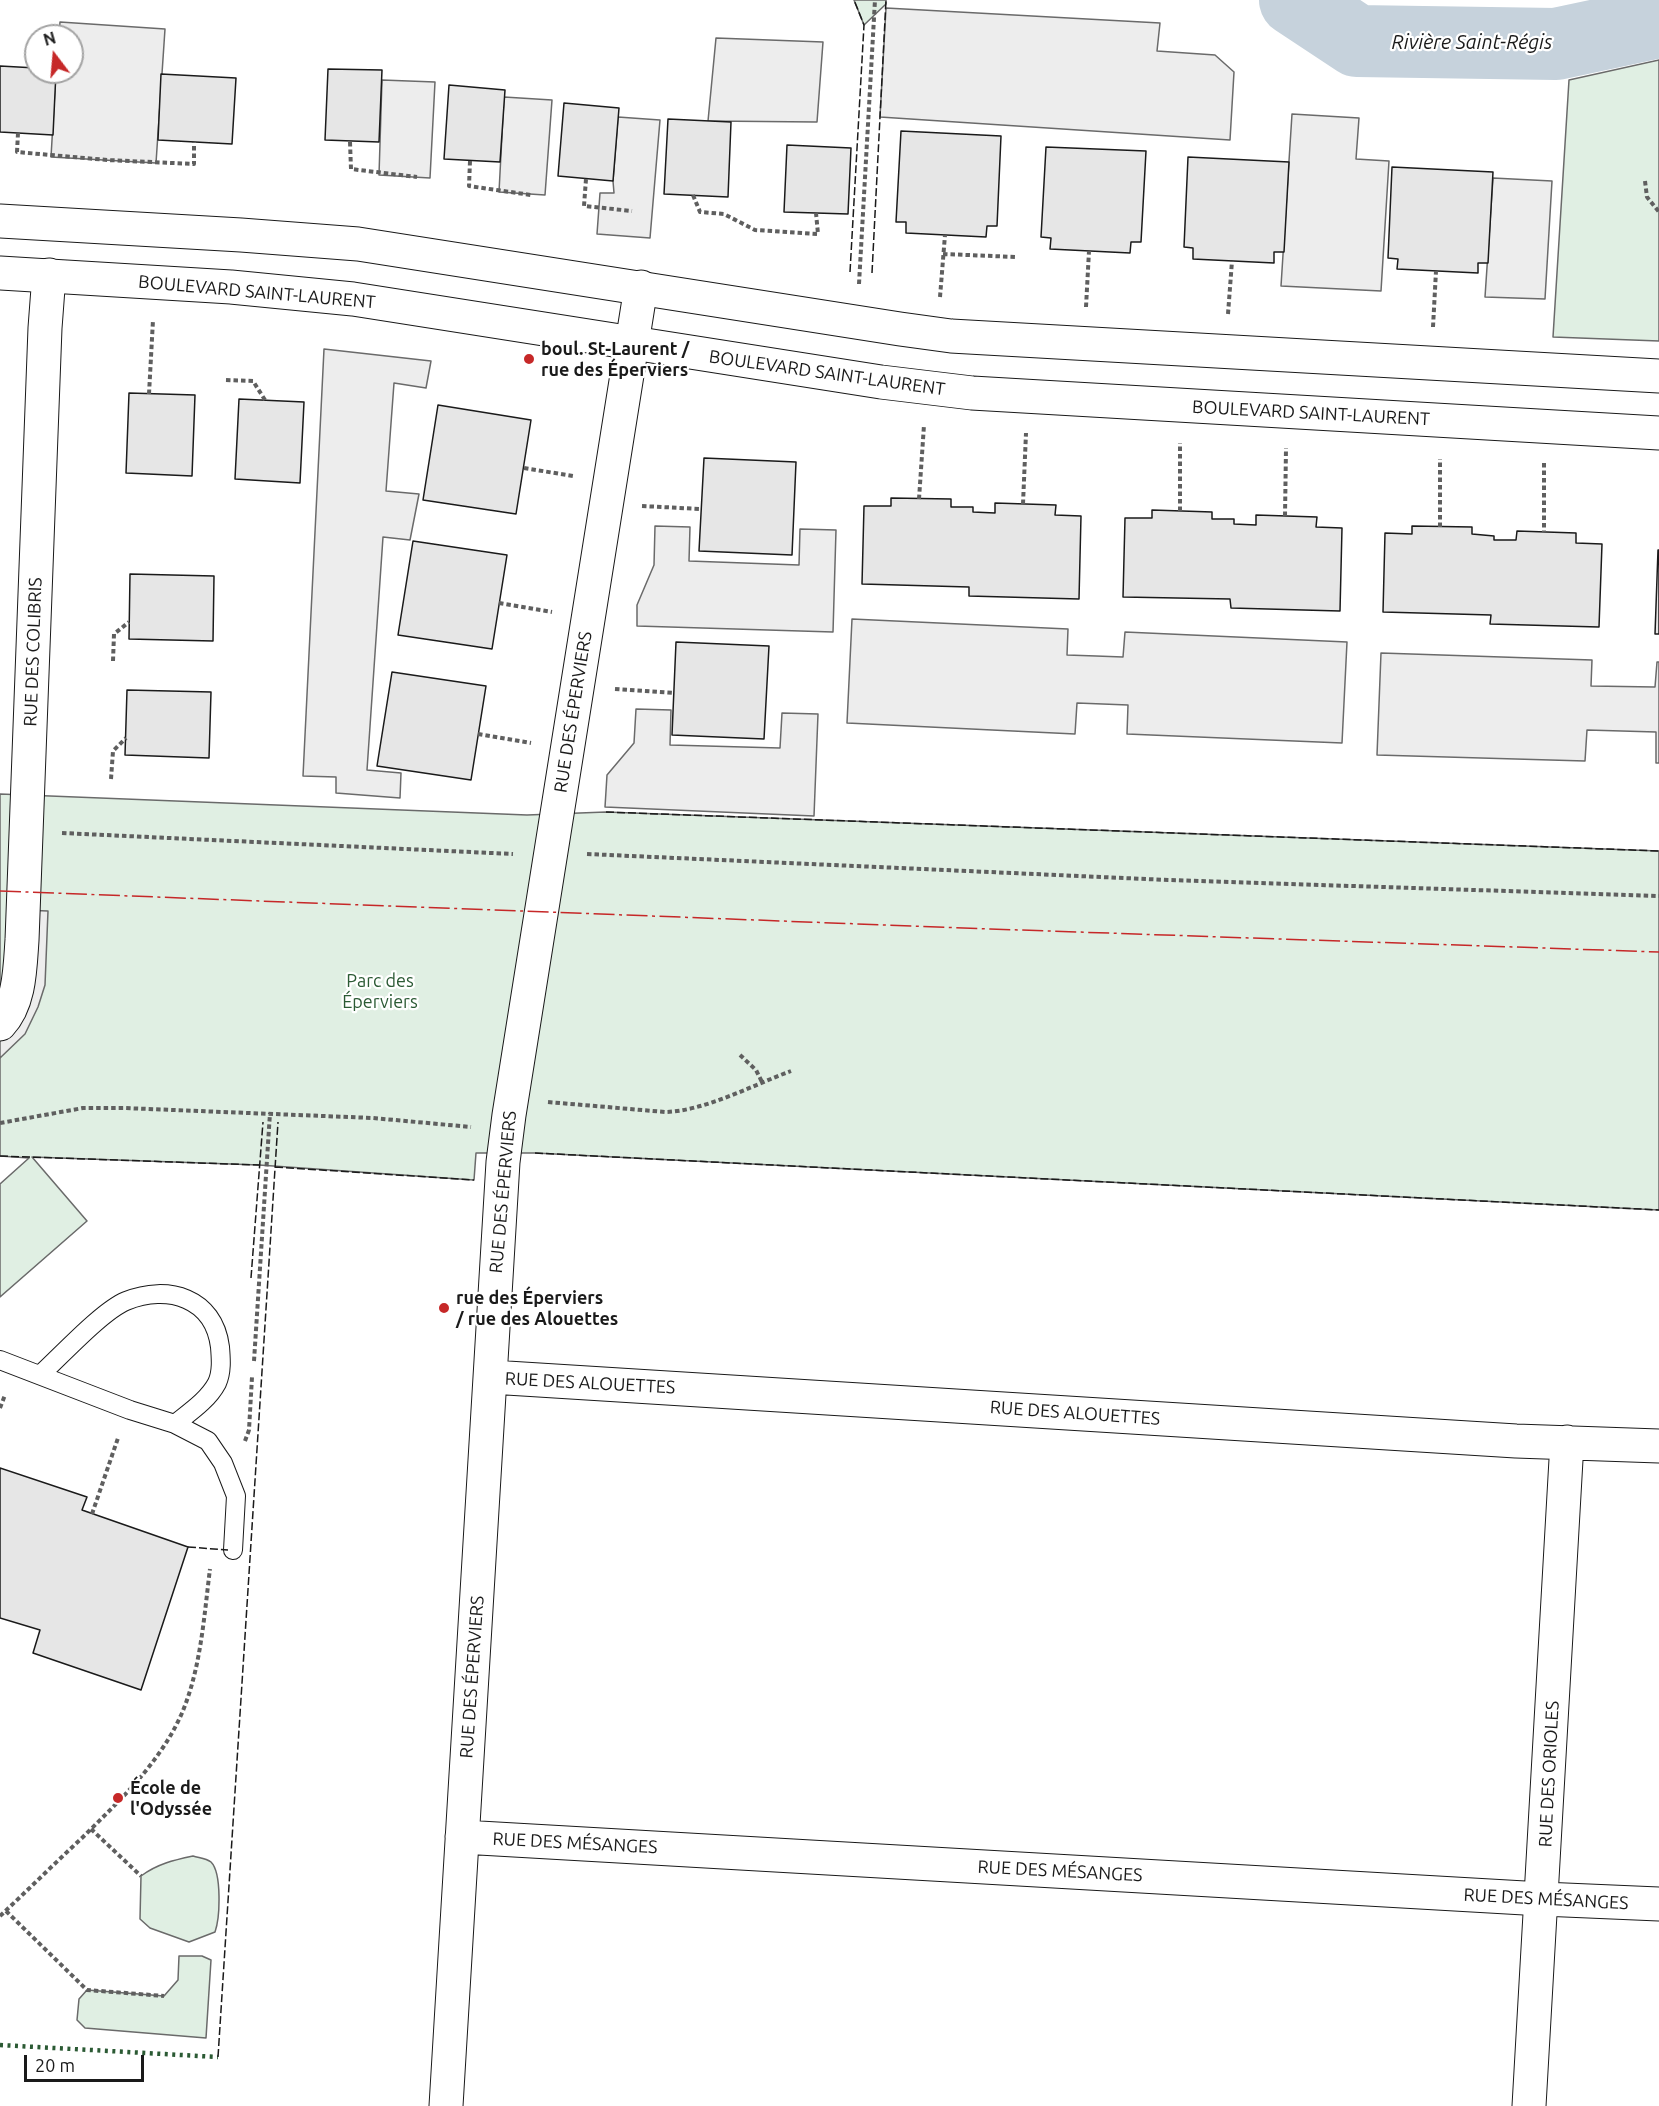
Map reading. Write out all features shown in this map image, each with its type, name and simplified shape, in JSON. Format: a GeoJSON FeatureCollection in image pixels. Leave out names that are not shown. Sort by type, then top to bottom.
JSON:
{"type":"FeatureCollection","features":[{"type":"Feature","properties":{"kind":"street"},"geometry":{"type":"LineString","coordinates":[[0,222],[357,244],[951,336],[1659,376]]}},
{"type":"Feature","properties":{"kind":"street","name":"BOULEVARD SAINT-LAURENT"},"geometry":{"type":"LineString","coordinates":[[0,273],[242,288],[353,298],[631,344],[881,382],[972,393],[1659,433]]}},
{"type":"Feature","properties":{"kind":"street","name":"RUE DES COLIBRIS"},"geometry":{"type":"LineString","coordinates":[[0,1024],[5,1019],[15,997],[22,940],[45,328],[50,275]]}},
{"type":"Feature","properties":{"kind":"street","name":"RUE DES ÉPERVIERS"},"geometry":{"type":"LineString","coordinates":[[447,2106],[503,1162],[641,287]]}},
{"type":"Feature","properties":{"kind":"street","name":"RUE DES ALOUETTES"},"geometry":{"type":"LineString","coordinates":[[491,1377],[1480,1439],[1659,1446]]}},
{"type":"Feature","properties":{"kind":"street","name":"RUE DES ORIOLES"},"geometry":{"type":"LineString","coordinates":[[1529,2106],[1567,1442]]}},
{"type":"Feature","properties":{"kind":"street","name":"RUE DES MÉSANGES"},"geometry":{"type":"LineString","coordinates":[[462,1837],[1659,1904]]}},
{"type":"Feature","properties":{"kind":"lane"},"geometry":{"type":"LineString","coordinates":[[40,1375],[124,1301],[145,1295],[176,1295],[196,1303],[210,1317],[218,1336],[221,1358],[220,1374],[216,1384],[206,1398],[175,1424]]}},
{"type":"Feature","properties":{"kind":"lane"},"geometry":{"type":"LineString","coordinates":[[0,1360],[130,1410],[175,1424],[208,1441],[223,1463],[236,1496],[233,1550]]}},
{"type":"Feature","properties":{"kind":"path"},"geometry":{"type":"LineString","coordinates":[[859,292],[875,0]]}},
{"type":"Feature","properties":{"kind":"path"},"geometry":{"type":"LineString","coordinates":[[18,133],[17,152],[107,160],[194,164],[194,142]]}},
{"type":"Feature","properties":{"kind":"path"},"geometry":{"type":"LineString","coordinates":[[350,142],[351,169],[417,177]]}},
{"type":"Feature","properties":{"kind":"path"},"geometry":{"type":"LineString","coordinates":[[470,161],[469,186],[531,195]]}},
{"type":"Feature","properties":{"kind":"path"},"geometry":{"type":"LineString","coordinates":[[586,179],[584,207],[632,211]]}},
{"type":"Feature","properties":{"kind":"path"},"geometry":{"type":"LineString","coordinates":[[1645,181],[1647,197],[1659,212]]}},
{"type":"Feature","properties":{"kind":"path"},"geometry":{"type":"LineString","coordinates":[[693,195],[700,212],[724,214],[755,230],[818,234],[816,213]]}},
{"type":"Feature","properties":{"kind":"path"},"geometry":{"type":"LineString","coordinates":[[940,303],[945,235]]}},
{"type":"Feature","properties":{"kind":"path"},"geometry":{"type":"LineString","coordinates":[[1085,313],[1089,251]]}},
{"type":"Feature","properties":{"kind":"path"},"geometry":{"type":"LineString","coordinates":[[943,254],[1016,257]]}},
{"type":"Feature","properties":{"kind":"path"},"geometry":{"type":"LineString","coordinates":[[1227,322],[1232,261]]}},
{"type":"Feature","properties":{"kind":"path"},"geometry":{"type":"LineString","coordinates":[[1432,334],[1436,271]]}},
{"type":"Feature","properties":{"kind":"path"},"geometry":{"type":"LineString","coordinates":[[149,394],[154,313]]}},
{"type":"Feature","properties":{"kind":"path"},"geometry":{"type":"LineString","coordinates":[[226,380],[253,381],[266,400]]}},
{"type":"Feature","properties":{"kind":"path"},"geometry":{"type":"LineString","coordinates":[[919,499],[925,420]]}},
{"type":"Feature","properties":{"kind":"path"},"geometry":{"type":"LineString","coordinates":[[1023,504],[1027,427]]}},
{"type":"Feature","properties":{"kind":"path"},"geometry":{"type":"LineString","coordinates":[[1180,437],[1180,511]]}},
{"type":"Feature","properties":{"kind":"path"},"geometry":{"type":"LineString","coordinates":[[1285,516],[1286,444]]}},
{"type":"Feature","properties":{"kind":"path"},"geometry":{"type":"LineString","coordinates":[[1440,454],[1440,527]]}},
{"type":"Feature","properties":{"kind":"path"},"geometry":{"type":"LineString","coordinates":[[1544,459],[1544,532]]}},
{"type":"Feature","properties":{"kind":"path"},"geometry":{"type":"LineString","coordinates":[[524,468],[609,483]]}},
{"type":"Feature","properties":{"kind":"path"},"geometry":{"type":"LineString","coordinates":[[636,506],[701,509]]}},
{"type":"Feature","properties":{"kind":"path"},"geometry":{"type":"LineString","coordinates":[[499,603],[588,618]]}},
{"type":"Feature","properties":{"kind":"path"},"geometry":{"type":"LineString","coordinates":[[113,661],[114,634],[129,622]]}},
{"type":"Feature","properties":{"kind":"path"},"geometry":{"type":"LineString","coordinates":[[608,689],[674,693]]}},
{"type":"Feature","properties":{"kind":"path"},"geometry":{"type":"LineString","coordinates":[[478,734],[568,749]]}},
{"type":"Feature","properties":{"kind":"path"},"geometry":{"type":"LineString","coordinates":[[111,779],[113,751],[126,738]]}},
{"type":"Feature","properties":{"kind":"path"},"geometry":{"type":"LineString","coordinates":[[51,832],[523,854]]}},
{"type":"Feature","properties":{"kind":"path"},"geometry":{"type":"LineString","coordinates":[[581,853],[1157,880],[1659,896]]}},
{"type":"Feature","properties":{"kind":"path"},"geometry":{"type":"LineString","coordinates":[[740,1055],[756,1070],[762,1082]]}},
{"type":"Feature","properties":{"kind":"path"},"geometry":{"type":"LineString","coordinates":[[541,1102],[681,1112],[791,1071]]}},
{"type":"Feature","properties":{"kind":"path"},"geometry":{"type":"LineString","coordinates":[[0,1123],[83,1108],[270,1113],[470,1126]]}},
{"type":"Feature","properties":{"kind":"path"},"geometry":{"type":"LineString","coordinates":[[244,1446],[249,1430],[270,1113]]}},
{"type":"Feature","properties":{"kind":"path"},"geometry":{"type":"LineString","coordinates":[[0,1408],[3,1392],[16,1396]]}},
{"type":"Feature","properties":{"kind":"path"},"geometry":{"type":"LineString","coordinates":[[92,1514],[120,1432]]}},
{"type":"Feature","properties":{"kind":"path"},"geometry":{"type":"LineString","coordinates":[[0,1916],[132,1789],[159,1755],[183,1711],[195,1671],[211,1560]]}},
{"type":"Feature","properties":{"kind":"path"},"geometry":{"type":"LineString","coordinates":[[91,1829],[141,1876]]}},
{"type":"Feature","properties":{"kind":"path"},"geometry":{"type":"LineString","coordinates":[[5,1911],[87,1990],[164,1996]]}},
{"type":"Feature","properties":{"kind":"green space"},"geometry":{"type":"Polygon","coordinates":[[[854,0],[886,0],[886,4],[864,25],[854,0]]]}},
{"type":"Feature","properties":{"kind":"green space"},"geometry":{"type":"Polygon","coordinates":[[[1659,60],[1659,341],[1553,337],[1569,80],[1659,60]]]}},
{"type":"Feature","properties":{"kind":"green space","name":"Parc des Éperviers"},"geometry":{"type":"Polygon","coordinates":[[[0,794],[527,815],[606,812],[1659,851],[1659,1210],[535,1153],[476,1153],[474,1180],[259,1165],[32,1157],[87,1221],[0,1297],[0,1184],[29,1158],[0,1156],[0,794]]]}},
{"type":"Feature","properties":{"kind":"green space"},"geometry":{"type":"Polygon","coordinates":[[[193,1856],[211,1862],[215,1868],[219,1907],[215,1932],[189,1942],[150,1928],[140,1919],[141,1876],[159,1865],[193,1856]]]}},
{"type":"Feature","properties":{"kind":"green space"},"geometry":{"type":"Polygon","coordinates":[[[179,1956],[202,1956],[211,1960],[206,2038],[85,2028],[77,2020],[79,1999],[87,1990],[164,1996],[178,1980],[179,1956]]]}},
{"type":"Feature","properties":{"kind":"shaded area"},"geometry":{"type":"Polygon","coordinates":[[[886,8],[1160,23],[1157,51],[1215,55],[1234,72],[1230,140],[880,117],[886,8]]]}},
{"type":"Feature","properties":{"kind":"shaded area"},"geometry":{"type":"Polygon","coordinates":[[[60,22],[165,29],[156,163],[51,157],[55,84],[84,84],[84,24],[60,24],[60,22]]]}},
{"type":"Feature","properties":{"kind":"shaded area"},"geometry":{"type":"Polygon","coordinates":[[[716,38],[823,42],[817,122],[708,121],[716,38]]]}},
{"type":"Feature","properties":{"kind":"shaded area"},"geometry":{"type":"Polygon","coordinates":[[[382,80],[435,82],[430,178],[379,175],[382,80]]]}},
{"type":"Feature","properties":{"kind":"shaded area"},"geometry":{"type":"Polygon","coordinates":[[[504,97],[552,100],[545,195],[499,192],[504,97]]]}},
{"type":"Feature","properties":{"kind":"shaded area"},"geometry":{"type":"Polygon","coordinates":[[[1292,114],[1359,118],[1356,159],[1389,161],[1381,291],[1281,286],[1292,114]]]}},
{"type":"Feature","properties":{"kind":"shaded area"},"geometry":{"type":"Polygon","coordinates":[[[618,117],[660,120],[650,238],[597,234],[600,193],[614,193],[618,117]]]}},
{"type":"Feature","properties":{"kind":"shaded area"},"geometry":{"type":"Polygon","coordinates":[[[1493,178],[1552,181],[1545,299],[1485,297],[1493,178]]]}},
{"type":"Feature","properties":{"kind":"shaded area"},"geometry":{"type":"Polygon","coordinates":[[[324,349],[431,361],[426,388],[394,383],[386,491],[419,494],[410,540],[383,537],[367,770],[401,773],[400,798],[336,793],[336,777],[303,776],[324,349]]]}},
{"type":"Feature","properties":{"kind":"shaded area"},"geometry":{"type":"Polygon","coordinates":[[[655,526],[690,527],[689,561],[799,565],[800,529],[836,530],[833,632],[637,626],[637,605],[654,565],[655,526]]]}},
{"type":"Feature","properties":{"kind":"shaded area"},"geometry":{"type":"Polygon","coordinates":[[[852,619],[1068,629],[1067,655],[1123,657],[1125,632],[1347,642],[1342,743],[1127,734],[1128,705],[1077,703],[1075,734],[847,723],[852,619]]]}},
{"type":"Feature","properties":{"kind":"shaded area"},"geometry":{"type":"Polygon","coordinates":[[[1381,653],[1592,660],[1591,686],[1655,687],[1657,662],[1659,662],[1659,763],[1656,763],[1656,732],[1587,730],[1585,761],[1377,755],[1381,653]]]}},
{"type":"Feature","properties":{"kind":"shaded area"},"geometry":{"type":"Polygon","coordinates":[[[636,709],[671,710],[670,745],[780,748],[782,713],[818,714],[814,816],[605,807],[607,775],[634,743],[636,709]]]}},
{"type":"Feature","properties":{"kind":"shaded area"},"geometry":{"type":"Polygon","coordinates":[[[23,910],[48,911],[45,985],[38,1007],[25,1034],[0,1058],[0,1024],[23,910]]]}},
{"type":"Feature","properties":{"kind":"building"},"geometry":{"type":"Polygon","coordinates":[[[0,66],[24,67],[24,84],[55,84],[53,135],[0,132],[0,66]]]}},
{"type":"Feature","properties":{"kind":"building"},"geometry":{"type":"Polygon","coordinates":[[[328,69],[382,70],[379,142],[325,140],[328,69]]]}},
{"type":"Feature","properties":{"kind":"building"},"geometry":{"type":"Polygon","coordinates":[[[161,74],[236,78],[232,144],[158,140],[161,74]]]}},
{"type":"Feature","properties":{"kind":"building"},"geometry":{"type":"Polygon","coordinates":[[[449,85],[505,90],[500,162],[444,159],[449,85]]]}},
{"type":"Feature","properties":{"kind":"building"},"geometry":{"type":"Polygon","coordinates":[[[564,103],[619,108],[613,181],[558,176],[564,103]]]}},
{"type":"Feature","properties":{"kind":"building"},"geometry":{"type":"Polygon","coordinates":[[[668,119],[731,122],[728,197],[664,194],[668,119]]]}},
{"type":"Feature","properties":{"kind":"building"},"geometry":{"type":"Polygon","coordinates":[[[901,131],[1001,136],[997,226],[987,226],[986,237],[906,233],[906,222],[896,222],[901,131]]]}},
{"type":"Feature","properties":{"kind":"building"},"geometry":{"type":"Polygon","coordinates":[[[787,145],[851,148],[848,214],[784,212],[787,145]]]}},
{"type":"Feature","properties":{"kind":"building"},"geometry":{"type":"Polygon","coordinates":[[[1046,147],[1146,151],[1141,242],[1131,242],[1130,253],[1050,249],[1051,238],[1041,237],[1046,147]]]}},
{"type":"Feature","properties":{"kind":"building"},"geometry":{"type":"Polygon","coordinates":[[[1188,157],[1289,162],[1284,252],[1274,252],[1274,263],[1193,259],[1193,248],[1184,247],[1188,157]]]}},
{"type":"Feature","properties":{"kind":"building"},"geometry":{"type":"Polygon","coordinates":[[[1392,167],[1493,172],[1488,263],[1478,263],[1478,273],[1397,269],[1398,259],[1388,258],[1392,167]]]}},
{"type":"Feature","properties":{"kind":"building"},"geometry":{"type":"Polygon","coordinates":[[[129,393],[195,395],[192,476],[126,473],[129,393]]]}},
{"type":"Feature","properties":{"kind":"building"},"geometry":{"type":"Polygon","coordinates":[[[239,399],[304,402],[300,483],[235,479],[239,399]]]}},
{"type":"Feature","properties":{"kind":"building"},"geometry":{"type":"Polygon","coordinates":[[[438,405],[531,420],[516,514],[423,500],[438,405]]]}},
{"type":"Feature","properties":{"kind":"building"},"geometry":{"type":"Polygon","coordinates":[[[704,458],[796,462],[792,555],[699,551],[704,458]]]}},
{"type":"Feature","properties":{"kind":"building"},"geometry":{"type":"Polygon","coordinates":[[[891,498],[951,499],[951,507],[973,507],[973,512],[995,513],[995,503],[1056,505],[1055,515],[1081,516],[1079,599],[969,596],[969,587],[862,584],[864,506],[891,506],[891,498]]]}},
{"type":"Feature","properties":{"kind":"building"},"geometry":{"type":"Polygon","coordinates":[[[1152,510],[1212,512],[1212,519],[1234,519],[1234,524],[1256,525],[1256,515],[1317,517],[1316,527],[1342,528],[1340,611],[1231,608],[1230,599],[1123,597],[1125,518],[1152,518],[1152,510]]]}},
{"type":"Feature","properties":{"kind":"building"},"geometry":{"type":"Polygon","coordinates":[[[1412,526],[1472,527],[1472,534],[1494,536],[1494,540],[1516,540],[1517,531],[1576,533],[1576,543],[1602,544],[1599,627],[1490,624],[1491,615],[1383,612],[1385,533],[1412,534],[1412,526]]]}},
{"type":"Feature","properties":{"kind":"building"},"geometry":{"type":"Polygon","coordinates":[[[413,541],[507,555],[492,649],[398,635],[413,541]]]}},
{"type":"Feature","properties":{"kind":"building"},"geometry":{"type":"Polygon","coordinates":[[[1658,550],[1659,634],[1655,634],[1658,550]]]}},
{"type":"Feature","properties":{"kind":"building"},"geometry":{"type":"Polygon","coordinates":[[[130,574],[214,576],[213,641],[129,639],[130,574]]]}},
{"type":"Feature","properties":{"kind":"building"},"geometry":{"type":"Polygon","coordinates":[[[676,642],[769,646],[764,739],[672,735],[676,642]]]}},
{"type":"Feature","properties":{"kind":"building"},"geometry":{"type":"Polygon","coordinates":[[[392,672],[486,686],[471,780],[377,766],[392,672]]]}},
{"type":"Feature","properties":{"kind":"building"},"geometry":{"type":"Polygon","coordinates":[[[127,690],[211,692],[209,758],[125,755],[127,690]]]}},
{"type":"Feature","properties":{"kind":"building"},"geometry":{"type":"Polygon","coordinates":[[[0,1468],[87,1497],[82,1510],[188,1547],[141,1690],[33,1653],[40,1630],[0,1618],[0,1468]]]}},
{"type":"Feature","properties":{"kind":"waterway","name":"Rivière Saint-Régis"},"geometry":{"type":"LineString","coordinates":[[1295,0],[1357,41],[1556,44],[1659,22]]}},
{"type":"Feature","properties":{"kind":"hedge"},"geometry":{"type":"LineString","coordinates":[[0,2045],[218,2057]]}},
{"type":"Feature","properties":{"kind":"fence"},"geometry":{"type":"LineString","coordinates":[[850,272],[864,25],[854,0]]}},
{"type":"Feature","properties":{"kind":"fence"},"geometry":{"type":"LineString","coordinates":[[872,273],[886,0]]}},
{"type":"Feature","properties":{"kind":"fence"},"geometry":{"type":"LineString","coordinates":[[606,812],[1659,851]]}},
{"type":"Feature","properties":{"kind":"fence"},"geometry":{"type":"LineString","coordinates":[[251,1278],[263,1122]]}},
{"type":"Feature","properties":{"kind":"fence"},"geometry":{"type":"LineString","coordinates":[[218,2057],[278,1122]]}},
{"type":"Feature","properties":{"kind":"fence"},"geometry":{"type":"LineString","coordinates":[[535,1153],[1659,1210]]}},
{"type":"Feature","properties":{"kind":"fence"},"geometry":{"type":"LineString","coordinates":[[0,1156],[259,1165]]}},
{"type":"Feature","properties":{"kind":"fence"},"geometry":{"type":"LineString","coordinates":[[275,1167],[474,1180]]}},
{"type":"Feature","properties":{"kind":"fence"},"geometry":{"type":"LineString","coordinates":[[188,1547],[228,1550]]}},
{"type":"Feature","properties":{"kind":"power"},"geometry":{"type":"LineString","coordinates":[[0,891],[1659,952]]}},
{"type":"Feature","properties":{"kind":"place","name":"boul. St-Laurent / rue des Éperviers"},"geometry":{"type":"Point","coordinates":[529,359]}},
{"type":"Feature","properties":{"kind":"place","name":"rue des Éperviers / rue des Alouettes"},"geometry":{"type":"Point","coordinates":[444,1308]}},
{"type":"Feature","properties":{"kind":"place","name":"École de l'Odyssée"},"geometry":{"type":"Point","coordinates":[118,1798]}}]}
